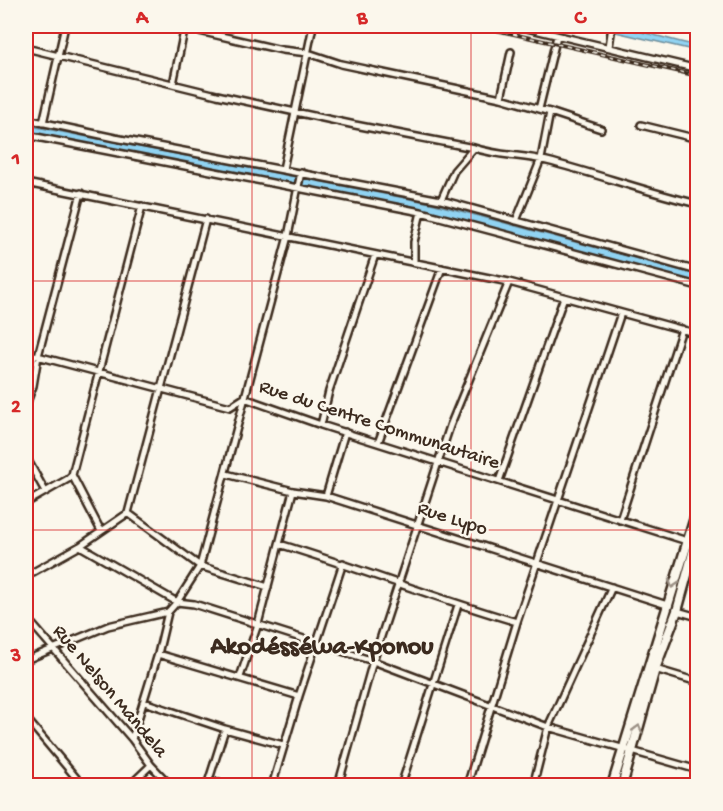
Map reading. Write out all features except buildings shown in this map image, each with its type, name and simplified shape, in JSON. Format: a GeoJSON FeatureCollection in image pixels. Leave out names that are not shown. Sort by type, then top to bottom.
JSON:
{"type":"FeatureCollection","features":[{"type":"Feature","properties":{"kind":"main road"},"geometry":{"type":"LineString","coordinates":[[612,786],[628,749],[677,610],[694,540],[698,508]]}},
{"type":"Feature","properties":{"kind":"main road"},"geometry":{"type":"LineString","coordinates":[[622,786],[628,749],[667,606],[694,540]]}},
{"type":"Feature","properties":{"kind":"street"},"geometry":{"type":"LineString","coordinates":[[43,123],[65,26]]}},
{"type":"Feature","properties":{"kind":"street"},"geometry":{"type":"LineString","coordinates":[[177,26],[282,50],[308,52],[340,63],[501,98],[601,129]]}},
{"type":"Feature","properties":{"kind":"street"},"geometry":{"type":"LineString","coordinates":[[173,84],[185,26]]}},
{"type":"Feature","properties":{"kind":"street"},"geometry":{"type":"LineString","coordinates":[[283,169],[313,26]]}},
{"type":"Feature","properties":{"kind":"street"},"geometry":{"type":"LineString","coordinates":[[518,26],[698,69]]}},
{"type":"Feature","properties":{"kind":"street"},"geometry":{"type":"LineString","coordinates":[[609,47],[612,26]]}},
{"type":"Feature","properties":{"kind":"street"},"geometry":{"type":"LineString","coordinates":[[539,109],[557,36]]}},
{"type":"Feature","properties":{"kind":"street"},"geometry":{"type":"LineString","coordinates":[[26,48],[295,112],[504,155],[541,159],[590,172],[648,192],[698,204]]}},
{"type":"Feature","properties":{"kind":"street"},"geometry":{"type":"LineString","coordinates":[[501,98],[511,52]]}},
{"type":"Feature","properties":{"kind":"street"},"geometry":{"type":"LineString","coordinates":[[516,221],[541,159],[550,112]]}},
{"type":"Feature","properties":{"kind":"street"},"geometry":{"type":"LineString","coordinates":[[26,119],[441,200],[698,272]]}},
{"type":"Feature","properties":{"kind":"street"},"geometry":{"type":"LineString","coordinates":[[641,125],[698,139]]}},
{"type":"Feature","properties":{"kind":"street"},"geometry":{"type":"LineString","coordinates":[[26,135],[421,212],[698,286]]}},
{"type":"Feature","properties":{"kind":"street"},"geometry":{"type":"LineString","coordinates":[[441,200],[454,171],[474,148]]}},
{"type":"Feature","properties":{"kind":"street"},"geometry":{"type":"LineString","coordinates":[[132,739],[158,654],[168,612],[200,566],[288,236],[301,172]]}},
{"type":"Feature","properties":{"kind":"street"},"geometry":{"type":"LineString","coordinates":[[26,183],[509,282],[698,334]]}},
{"type":"Feature","properties":{"kind":"street"},"geometry":{"type":"LineString","coordinates":[[26,405],[33,386],[38,356],[81,193]]}},
{"type":"Feature","properties":{"kind":"street"},"geometry":{"type":"LineString","coordinates":[[26,503],[72,475],[142,206]]}},
{"type":"Feature","properties":{"kind":"street"},"geometry":{"type":"LineString","coordinates":[[414,261],[414,242],[421,212]]}},
{"type":"Feature","properties":{"kind":"street"},"geometry":{"type":"LineString","coordinates":[[26,576],[80,546],[128,513],[206,219]]}},
{"type":"Feature","properties":{"kind":"street"},"geometry":{"type":"LineString","coordinates":[[321,424],[329,391],[375,255]]}},
{"type":"Feature","properties":{"kind":"street"},"geometry":{"type":"LineString","coordinates":[[378,443],[442,268]]}},
{"type":"Feature","properties":{"kind":"street"},"geometry":{"type":"LineString","coordinates":[[338,786],[373,661],[450,426],[509,282]]}},
{"type":"Feature","properties":{"kind":"street"},"geometry":{"type":"LineString","coordinates":[[499,481],[564,297]]}},
{"type":"Feature","properties":{"kind":"street"},"geometry":{"type":"LineString","coordinates":[[467,786],[517,622],[621,312]]}},
{"type":"Feature","properties":{"kind":"street"},"geometry":{"type":"LineString","coordinates":[[620,520],[682,329]]}},
{"type":"Feature","properties":{"kind":"street","name":"Rue du Centre Communautaire"},"geometry":{"type":"LineString","coordinates":[[26,353],[230,407],[244,398],[620,520],[694,540]]}},
{"type":"Feature","properties":{"kind":"street"},"geometry":{"type":"LineString","coordinates":[[326,496],[345,432]]}},
{"type":"Feature","properties":{"kind":"street"},"geometry":{"type":"LineString","coordinates":[[26,457],[45,491]]}},
{"type":"Feature","properties":{"kind":"street","name":"Rue Lypo"},"geometry":{"type":"LineString","coordinates":[[226,474],[293,491],[326,496],[667,606]]}},
{"type":"Feature","properties":{"kind":"street"},"geometry":{"type":"LineString","coordinates":[[72,475],[101,531]]}},
{"type":"Feature","properties":{"kind":"street"},"geometry":{"type":"LineString","coordinates":[[240,677],[258,624],[293,491]]}},
{"type":"Feature","properties":{"kind":"street"},"geometry":{"type":"LineString","coordinates":[[128,513],[200,566],[268,587]]}},
{"type":"Feature","properties":{"kind":"street"},"geometry":{"type":"LineString","coordinates":[[279,544],[343,563],[458,605],[517,622]]}},
{"type":"Feature","properties":{"kind":"street"},"geometry":{"type":"LineString","coordinates":[[80,546],[177,602],[194,604],[373,661],[548,727],[698,770]]}},
{"type":"Feature","properties":{"kind":"street"},"geometry":{"type":"LineString","coordinates":[[272,786],[298,696],[343,563]]}},
{"type":"Feature","properties":{"kind":"street"},"geometry":{"type":"LineString","coordinates":[[533,786],[548,727],[612,587]]}},
{"type":"Feature","properties":{"kind":"street"},"geometry":{"type":"LineString","coordinates":[[401,786],[458,605]]}},
{"type":"Feature","properties":{"kind":"street"},"geometry":{"type":"LineString","coordinates":[[677,610],[698,617]]}},
{"type":"Feature","properties":{"kind":"street"},"geometry":{"type":"LineString","coordinates":[[26,660],[108,626],[168,612]]}},
{"type":"Feature","properties":{"kind":"street","name":"Rue Nelson Mandela"},"geometry":{"type":"LineString","coordinates":[[26,617],[171,786]]}},
{"type":"Feature","properties":{"kind":"street"},"geometry":{"type":"LineString","coordinates":[[158,654],[298,696]]}},
{"type":"Feature","properties":{"kind":"street"},"geometry":{"type":"LineString","coordinates":[[655,669],[698,682]]}},
{"type":"Feature","properties":{"kind":"street"},"geometry":{"type":"LineString","coordinates":[[144,702],[225,729],[283,745]]}},
{"type":"Feature","properties":{"kind":"street"},"geometry":{"type":"LineString","coordinates":[[26,718],[83,786]]}},
{"type":"Feature","properties":{"kind":"street"},"geometry":{"type":"LineString","coordinates":[[225,729],[208,783],[230,786]]}},
{"type":"Feature","properties":{"kind":"street"},"geometry":{"type":"LineString","coordinates":[[129,786],[151,765]]}},
{"type":"Feature","properties":{"kind":"water"},"geometry":{"type":"Polygon","coordinates":[[[590,26],[644,33],[697,46],[697,51],[590,26]]]}},
{"type":"Feature","properties":{"kind":"water"},"geometry":{"type":"Polygon","coordinates":[[[26,125],[431,203],[697,275],[697,283],[426,210],[26,133],[26,125]]]}},
{"type":"Feature","properties":{"kind":"railway"},"geometry":{"type":"LineString","coordinates":[[478,26],[698,76]]}},
{"type":"Feature","properties":{"kind":"district","name":"Akodésséwa-Kponou"},"geometry":{"type":"Point","coordinates":[322,648]}}]}
